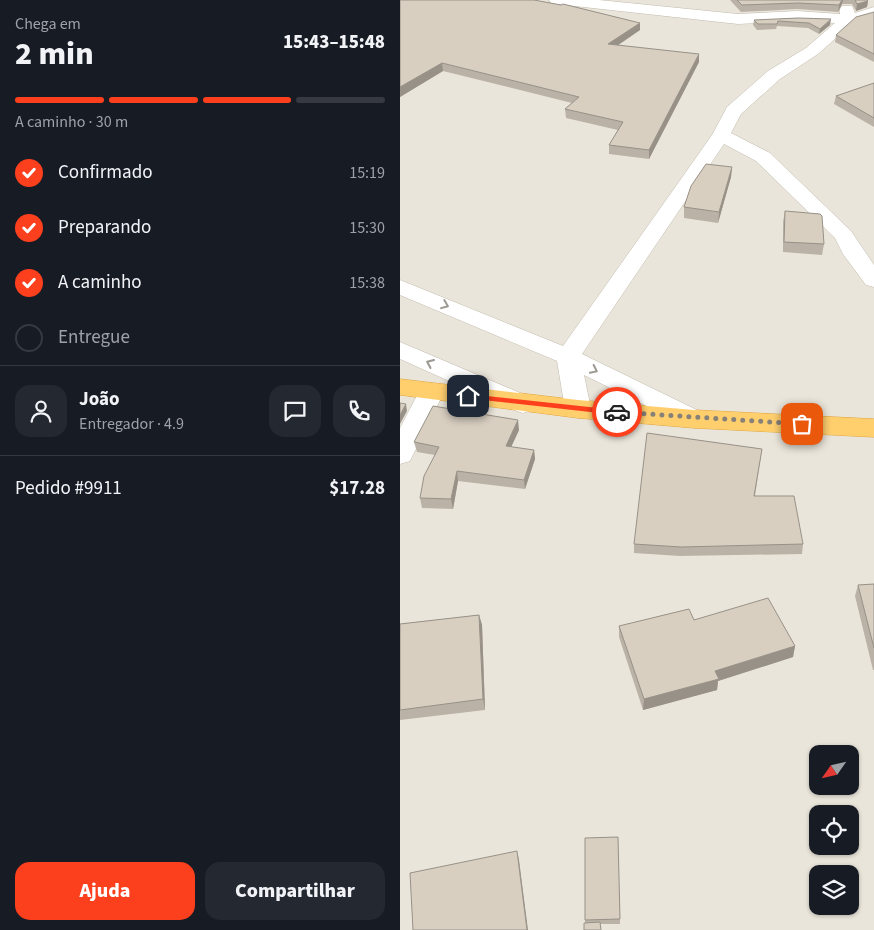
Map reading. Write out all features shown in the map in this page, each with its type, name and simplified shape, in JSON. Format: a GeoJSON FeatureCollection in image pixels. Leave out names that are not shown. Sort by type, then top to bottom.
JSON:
{"type":"FeatureCollection","features":[{"type":"Feature","properties":{"kind":"highway"},"geometry":{"type":"LineString","coordinates":[[400,387],[523,404],[578,409],[694,418],[874,428]]}},
{"type":"Feature","properties":{"kind":"street"},"geometry":{"type":"LineString","coordinates":[[556,0],[738,19],[797,16],[848,10],[874,12]]}},
{"type":"Feature","properties":{"kind":"street"},"geometry":{"type":"LineString","coordinates":[[775,0],[797,16]]}},
{"type":"Feature","properties":{"kind":"street"},"geometry":{"type":"LineString","coordinates":[[578,409],[568,357],[721,135],[733,111],[774,75],[812,51],[848,10]]}},
{"type":"Feature","properties":{"kind":"street"},"geometry":{"type":"LineString","coordinates":[[721,135],[763,157],[807,198],[844,235],[854,254],[874,280]]}},
{"type":"Feature","properties":{"kind":"street"},"geometry":{"type":"LineString","coordinates":[[400,287],[568,357],[694,418]]}},
{"type":"Feature","properties":{"kind":"street"},"geometry":{"type":"LineString","coordinates":[[400,350],[523,404]]}},
{"type":"Feature","properties":{"kind":"street"},"geometry":{"type":"LineString","coordinates":[[400,454],[431,392]]}},
{"type":"Feature","properties":{"kind":"shaded area"},"geometry":{"type":"Polygon","coordinates":[[[400,0],[874,0],[874,930],[400,930],[400,0]]]}},
{"type":"Feature","properties":{"kind":"building"},"geometry":{"type":"Polygon","coordinates":[[[400,0],[534,0],[563,4],[640,23],[608,44],[699,54],[649,150],[609,145],[623,122],[565,109],[579,97],[442,63],[400,87],[400,0]]]}},
{"type":"Feature","properties":{"kind":"building"},"geometry":{"type":"Polygon","coordinates":[[[737,0],[842,0],[839,5],[798,3],[742,5],[737,0]]]}},
{"type":"Feature","properties":{"kind":"building"},"geometry":{"type":"Polygon","coordinates":[[[855,0],[867,0],[868,1],[857,4],[855,0]]]}},
{"type":"Feature","properties":{"kind":"building"},"geometry":{"type":"Polygon","coordinates":[[[874,12],[874,54],[836,35],[856,17],[874,12]]]}},
{"type":"Feature","properties":{"kind":"building"},"geometry":{"type":"Polygon","coordinates":[[[831,19],[820,29],[809,23],[778,21],[777,24],[758,24],[754,20],[831,19]]]}},
{"type":"Feature","properties":{"kind":"building"},"geometry":{"type":"Polygon","coordinates":[[[874,83],[874,118],[836,96],[874,83]]]}},
{"type":"Feature","properties":{"kind":"building"},"geometry":{"type":"Polygon","coordinates":[[[706,164],[732,167],[719,212],[684,207],[691,186],[706,164]]]}},
{"type":"Feature","properties":{"kind":"building"},"geometry":{"type":"Polygon","coordinates":[[[785,211],[820,214],[822,216],[824,244],[784,242],[785,211]]]}},
{"type":"Feature","properties":{"kind":"building"},"geometry":{"type":"Polygon","coordinates":[[[400,403],[406,404],[400,415],[400,403]]]}},
{"type":"Feature","properties":{"kind":"building"},"geometry":{"type":"Polygon","coordinates":[[[433,406],[457,410],[460,406],[469,409],[469,412],[518,420],[506,446],[534,450],[524,480],[457,471],[451,499],[420,498],[424,476],[439,447],[414,442],[433,406]]]}},
{"type":"Feature","properties":{"kind":"building"},"geometry":{"type":"Polygon","coordinates":[[[647,433],[762,449],[754,496],[794,496],[803,544],[681,547],[634,544],[647,433]]]}},
{"type":"Feature","properties":{"kind":"building"},"geometry":{"type":"Polygon","coordinates":[[[874,584],[874,648],[858,585],[874,584]]]}},
{"type":"Feature","properties":{"kind":"building"},"geometry":{"type":"Polygon","coordinates":[[[768,598],[795,646],[715,671],[719,679],[644,699],[619,626],[689,609],[694,620],[768,598]]]}},
{"type":"Feature","properties":{"kind":"building"},"geometry":{"type":"Polygon","coordinates":[[[479,615],[483,699],[400,710],[400,624],[479,615]]]}},
{"type":"Feature","properties":{"kind":"building"},"geometry":{"type":"Polygon","coordinates":[[[618,837],[620,919],[585,920],[585,838],[618,837]]]}},
{"type":"Feature","properties":{"kind":"building"},"geometry":{"type":"Polygon","coordinates":[[[517,851],[527,930],[413,930],[410,873],[517,851]]]}},
{"type":"Feature","properties":{"kind":"building"},"geometry":{"type":"Polygon","coordinates":[[[600,922],[601,930],[584,930],[584,923],[600,922]]]}},
{"type":"Feature","properties":{"kind":"way so far"},"geometry":{"type":"LineString","coordinates":[[617,412],[802,424]]}},
{"type":"Feature","properties":{"kind":"route"},"geometry":{"type":"LineString","coordinates":[[468,396],[523,404],[617,412]]}}]}
